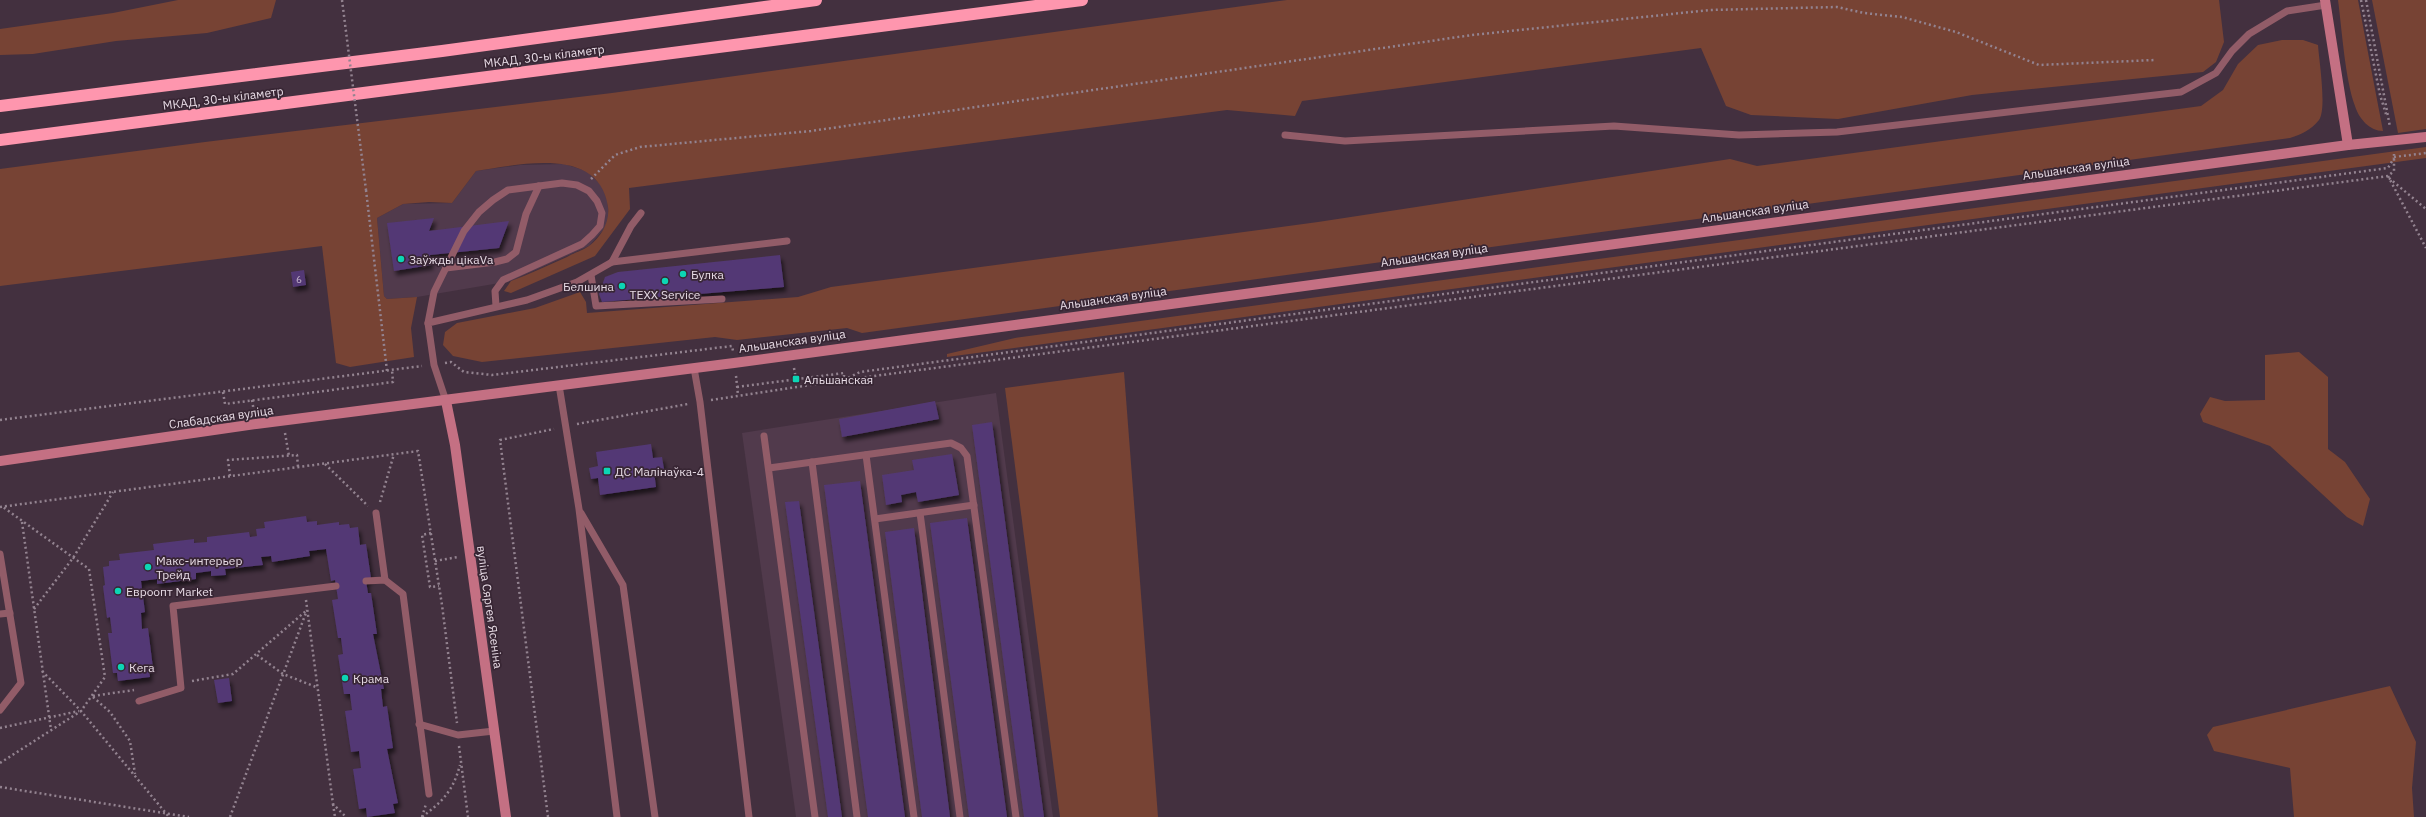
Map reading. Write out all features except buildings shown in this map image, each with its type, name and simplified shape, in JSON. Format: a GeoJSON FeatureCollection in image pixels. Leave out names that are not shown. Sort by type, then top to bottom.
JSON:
{"type":"FeatureCollection","features":[{"type":"Feature","properties":{"kind":"highway","name":"МКАД, 30-ы кіламетр"},"geometry":{"type":"LineString","coordinates":[[2,106],[442,51],[816,0]]}},
{"type":"Feature","properties":{"kind":"highway","name":"МКАД, 30-ы кіламетр"},"geometry":{"type":"LineString","coordinates":[[5,140],[1082,0]]}},
{"type":"Feature","properties":{"kind":"main road"},"geometry":{"type":"LineString","coordinates":[[2326,2],[2348,145]]}},
{"type":"Feature","properties":{"kind":"main road","name":"Альшанская вуліца"},"geometry":{"type":"LineString","coordinates":[[446,401],[2348,145],[2426,137]]}},
{"type":"Feature","properties":{"kind":"main road","name":"Слабадская вуліца"},"geometry":{"type":"LineString","coordinates":[[0,461],[283,421],[446,401]]}},
{"type":"Feature","properties":{"kind":"main road","name":"вуліца Сяргея Ясеніна"},"geometry":{"type":"LineString","coordinates":[[446,401],[455,445],[506,817]]}},
{"type":"Feature","properties":{"kind":"lane"},"geometry":{"type":"LineString","coordinates":[[1285,135],[1345,141],[1614,126],[1739,135],[1837,132],[2181,92],[2216,73],[2232,51],[2249,34],[2287,11],[2326,2]]}},
{"type":"Feature","properties":{"kind":"lane"},"geometry":{"type":"LineString","coordinates":[[446,401],[434,365],[428,323],[434,292],[464,231],[479,212],[508,190],[562,183],[583,187],[590,190],[602,213],[600,226],[582,244],[503,280],[496,292],[496,306]]}},
{"type":"Feature","properties":{"kind":"lane"},"geometry":{"type":"LineString","coordinates":[[446,268],[495,262],[507,259],[516,252],[526,214],[539,186]]}},
{"type":"Feature","properties":{"kind":"lane"},"geometry":{"type":"LineString","coordinates":[[612,262],[631,226],[641,213]]}},
{"type":"Feature","properties":{"kind":"lane"},"geometry":{"type":"LineString","coordinates":[[428,323],[527,300],[591,275],[612,262],[787,241]]}},
{"type":"Feature","properties":{"kind":"lane"},"geometry":{"type":"LineString","coordinates":[[591,275],[596,306],[722,299]]}},
{"type":"Feature","properties":{"kind":"lane"},"geometry":{"type":"LineString","coordinates":[[694,368],[700,402],[750,817]]}},
{"type":"Feature","properties":{"kind":"lane"},"geometry":{"type":"LineString","coordinates":[[559,385],[564,426],[579,510],[616,817]]}},
{"type":"Feature","properties":{"kind":"lane"},"geometry":{"type":"LineString","coordinates":[[764,436],[815,817]]}},
{"type":"Feature","properties":{"kind":"lane"},"geometry":{"type":"LineString","coordinates":[[769,468],[951,443],[961,448],[967,456],[1016,817]]}},
{"type":"Feature","properties":{"kind":"lane"},"geometry":{"type":"LineString","coordinates":[[866,455],[914,817]]}},
{"type":"Feature","properties":{"kind":"lane"},"geometry":{"type":"LineString","coordinates":[[812,462],[857,817]]}},
{"type":"Feature","properties":{"kind":"lane"},"geometry":{"type":"LineString","coordinates":[[874,519],[974,506]]}},
{"type":"Feature","properties":{"kind":"lane"},"geometry":{"type":"LineString","coordinates":[[579,510],[623,585],[655,817]]}},
{"type":"Feature","properties":{"kind":"lane"},"geometry":{"type":"LineString","coordinates":[[376,513],[385,580]]}},
{"type":"Feature","properties":{"kind":"lane"},"geometry":{"type":"LineString","coordinates":[[920,513],[960,817]]}},
{"type":"Feature","properties":{"kind":"lane"},"geometry":{"type":"LineString","coordinates":[[0,554],[21,683],[0,710]]}},
{"type":"Feature","properties":{"kind":"lane"},"geometry":{"type":"LineString","coordinates":[[366,581],[385,580],[403,594],[429,794]]}},
{"type":"Feature","properties":{"kind":"lane"},"geometry":{"type":"LineString","coordinates":[[139,701],[181,688],[173,606],[336,586]]}},
{"type":"Feature","properties":{"kind":"lane"},"geometry":{"type":"LineString","coordinates":[[0,614],[10,613]]}},
{"type":"Feature","properties":{"kind":"lane"},"geometry":{"type":"LineString","coordinates":[[419,724],[458,735],[494,731]]}},
{"type":"Feature","properties":{"kind":"path"},"geometry":{"type":"LineString","coordinates":[[0,420],[387,371],[342,0]]}},
{"type":"Feature","properties":{"kind":"path"},"geometry":{"type":"LineString","coordinates":[[2361,0],[2380,95],[2389,126],[2366,0]]}},
{"type":"Feature","properties":{"kind":"path"},"geometry":{"type":"LineString","coordinates":[[583,187],[615,155],[640,147],[811,131],[1472,35],[1710,10],[1837,7],[1909,18],[1956,32],[2039,65],[2155,60]]}},
{"type":"Feature","properties":{"kind":"path"},"geometry":{"type":"LineString","coordinates":[[2394,157],[2426,153]]}},
{"type":"Feature","properties":{"kind":"path"},"geometry":{"type":"LineString","coordinates":[[548,817],[500,440],[564,426],[700,402],[844,380],[2388,176],[2394,171],[2394,157]]}},
{"type":"Feature","properties":{"kind":"path"},"geometry":{"type":"LineString","coordinates":[[844,380],[860,372],[2388,168],[2394,157]]}},
{"type":"Feature","properties":{"kind":"path"},"geometry":{"type":"LineString","coordinates":[[2388,176],[2426,209]]}},
{"type":"Feature","properties":{"kind":"path"},"geometry":{"type":"LineString","coordinates":[[2388,176],[2426,248]]}},
{"type":"Feature","properties":{"kind":"path"},"geometry":{"type":"LineString","coordinates":[[464,372],[492,375],[732,346]]}},
{"type":"Feature","properties":{"kind":"path"},"geometry":{"type":"LineString","coordinates":[[223,392],[225,404],[393,382],[392,370]]}},
{"type":"Feature","properties":{"kind":"path"},"geometry":{"type":"LineString","coordinates":[[737,386],[844,373],[844,380]]}},
{"type":"Feature","properties":{"kind":"path"},"geometry":{"type":"LineString","coordinates":[[283,421],[289,456]]}},
{"type":"Feature","properties":{"kind":"path"},"geometry":{"type":"LineString","coordinates":[[1,507],[418,451],[439,586],[468,817]]}},
{"type":"Feature","properties":{"kind":"path"},"geometry":{"type":"LineString","coordinates":[[230,476],[228,460],[289,456],[297,454],[298,467]]}},
{"type":"Feature","properties":{"kind":"path"},"geometry":{"type":"LineString","coordinates":[[325,464],[376,513],[394,454]]}},
{"type":"Feature","properties":{"kind":"path"},"geometry":{"type":"LineString","coordinates":[[34,610],[73,558],[113,492]]}},
{"type":"Feature","properties":{"kind":"path"},"geometry":{"type":"LineString","coordinates":[[0,763],[81,711],[105,677],[89,568],[1,507]]}},
{"type":"Feature","properties":{"kind":"path"},"geometry":{"type":"LineString","coordinates":[[22,521],[51,730]]}},
{"type":"Feature","properties":{"kind":"path"},"geometry":{"type":"LineString","coordinates":[[431,534],[422,535],[430,587],[439,586]]}},
{"type":"Feature","properties":{"kind":"path"},"geometry":{"type":"LineString","coordinates":[[435,561],[469,555]]}},
{"type":"Feature","properties":{"kind":"path"},"geometry":{"type":"LineString","coordinates":[[304,589],[316,687],[335,817]]}},
{"type":"Feature","properties":{"kind":"path"},"geometry":{"type":"LineString","coordinates":[[233,674],[257,655],[307,610]]}},
{"type":"Feature","properties":{"kind":"path"},"geometry":{"type":"LineString","coordinates":[[230,817],[307,610]]}},
{"type":"Feature","properties":{"kind":"path"},"geometry":{"type":"LineString","coordinates":[[257,655],[283,674],[316,687]]}},
{"type":"Feature","properties":{"kind":"path"},"geometry":{"type":"LineString","coordinates":[[42,671],[81,711],[136,775],[169,817]]}},
{"type":"Feature","properties":{"kind":"path"},"geometry":{"type":"LineString","coordinates":[[93,696],[110,712],[130,741],[136,775]]}},
{"type":"Feature","properties":{"kind":"path"},"geometry":{"type":"LineString","coordinates":[[0,728],[81,711]]}},
{"type":"Feature","properties":{"kind":"path"},"geometry":{"type":"LineString","coordinates":[[422,817],[443,801],[456,781],[460,762]]}},
{"type":"Feature","properties":{"kind":"path"},"geometry":{"type":"LineString","coordinates":[[0,787],[189,817]]}},
{"type":"Feature","properties":{"kind":"path"},"geometry":{"type":"LineString","coordinates":[[333,804],[346,817]]}},
{"type":"Feature","properties":{"kind":"shaded area"},"geometry":{"type":"Polygon","coordinates":[[[178,0],[276,0],[271,18],[207,33],[116,41],[33,54],[0,55],[0,29],[113,13],[178,0]]]}},
{"type":"Feature","properties":{"kind":"shaded area"},"geometry":{"type":"Polygon","coordinates":[[[1287,0],[2219,0],[2224,42],[2216,62],[2203,72],[1972,95],[1838,119],[1751,115],[1726,106],[1701,48],[1302,101],[1295,116],[1227,110],[629,188],[630,209],[595,256],[511,293],[504,291],[511,281],[586,248],[593,242],[604,229],[608,218],[608,207],[602,187],[590,174],[574,167],[534,163],[476,171],[452,203],[429,202],[403,204],[377,218],[384,296],[387,299],[417,297],[411,328],[414,357],[350,367],[336,363],[322,246],[0,286],[0,169],[205,142],[612,93],[1287,0]]]}},
{"type":"Feature","properties":{"kind":"shaded area"},"geometry":{"type":"Polygon","coordinates":[[[2338,0],[2358,0],[2383,131],[2369,127],[2362,120],[2355,106],[2346,69],[2338,0]]]}},
{"type":"Feature","properties":{"kind":"shaded area"},"geometry":{"type":"Polygon","coordinates":[[[2372,0],[2426,0],[2426,129],[2398,133],[2372,0]]]}},
{"type":"Feature","properties":{"kind":"shaded area"},"geometry":{"type":"Polygon","coordinates":[[[2282,40],[2303,40],[2318,45],[2322,84],[2322,106],[2319,120],[2306,131],[2290,138],[862,333],[847,328],[737,340],[715,337],[482,362],[453,356],[443,345],[445,332],[457,323],[535,308],[580,292],[586,302],[587,313],[798,297],[831,287],[1318,222],[1730,159],[1757,166],[2201,106],[2223,90],[2238,64],[2258,45],[2282,40]]]}},
{"type":"Feature","properties":{"kind":"shaded area"},"geometry":{"type":"Polygon","coordinates":[[[2426,147],[2426,158],[947,357],[947,354],[1015,338],[2426,147]]]}},
{"type":"Feature","properties":{"kind":"shaded area"},"geometry":{"type":"Polygon","coordinates":[[[564,164],[587,171],[602,186],[607,200],[609,215],[606,227],[589,246],[511,281],[417,297],[387,299],[384,296],[377,218],[403,204],[452,203],[476,171],[520,165],[564,164]]]}},
{"type":"Feature","properties":{"kind":"shaded area"},"geometry":{"type":"Polygon","coordinates":[[[2299,352],[2328,377],[2328,449],[2345,462],[2370,499],[2363,526],[2347,517],[2270,446],[2203,422],[2200,414],[2210,397],[2225,401],[2265,400],[2265,355],[2299,352]]]}},
{"type":"Feature","properties":{"kind":"shaded area"},"geometry":{"type":"Polygon","coordinates":[[[1124,372],[1158,817],[1060,817],[1005,388],[1124,372]]]}},
{"type":"Feature","properties":{"kind":"shaded area"},"geometry":{"type":"Polygon","coordinates":[[[996,393],[1053,817],[796,817],[742,433],[996,393]]]}},
{"type":"Feature","properties":{"kind":"shaded area"},"geometry":{"type":"Polygon","coordinates":[[[2390,686],[2416,742],[2412,788],[2414,817],[2294,817],[2290,768],[2214,751],[2207,735],[2213,727],[2390,686]]]}},
{"type":"Feature","properties":{"kind":"place","name":"Заўжды цікаVа"},"geometry":{"type":"Point","coordinates":[401,259]}},
{"type":"Feature","properties":{"kind":"place","name":"Булка"},"geometry":{"type":"Point","coordinates":[683,274]}},
{"type":"Feature","properties":{"kind":"place","name":"TEXX Service"},"geometry":{"type":"Point","coordinates":[665,281]}},
{"type":"Feature","properties":{"kind":"place","name":"Белшина"},"geometry":{"type":"Point","coordinates":[622,286]}},
{"type":"Feature","properties":{"kind":"place","name":"Альшанская"},"geometry":{"type":"Point","coordinates":[796,379]}},
{"type":"Feature","properties":{"kind":"place","name":"ДС Малінаўка-4"},"geometry":{"type":"Point","coordinates":[607,471]}},
{"type":"Feature","properties":{"kind":"place","name":"Макс-интерьер Трейд"},"geometry":{"type":"Point","coordinates":[148,567]}},
{"type":"Feature","properties":{"kind":"place","name":"Евроопт Market"},"geometry":{"type":"Point","coordinates":[118,591]}},
{"type":"Feature","properties":{"kind":"place","name":"Кега"},"geometry":{"type":"Point","coordinates":[121,667]}},
{"type":"Feature","properties":{"kind":"place","name":"Крама"},"geometry":{"type":"Point","coordinates":[345,678]}}]}
